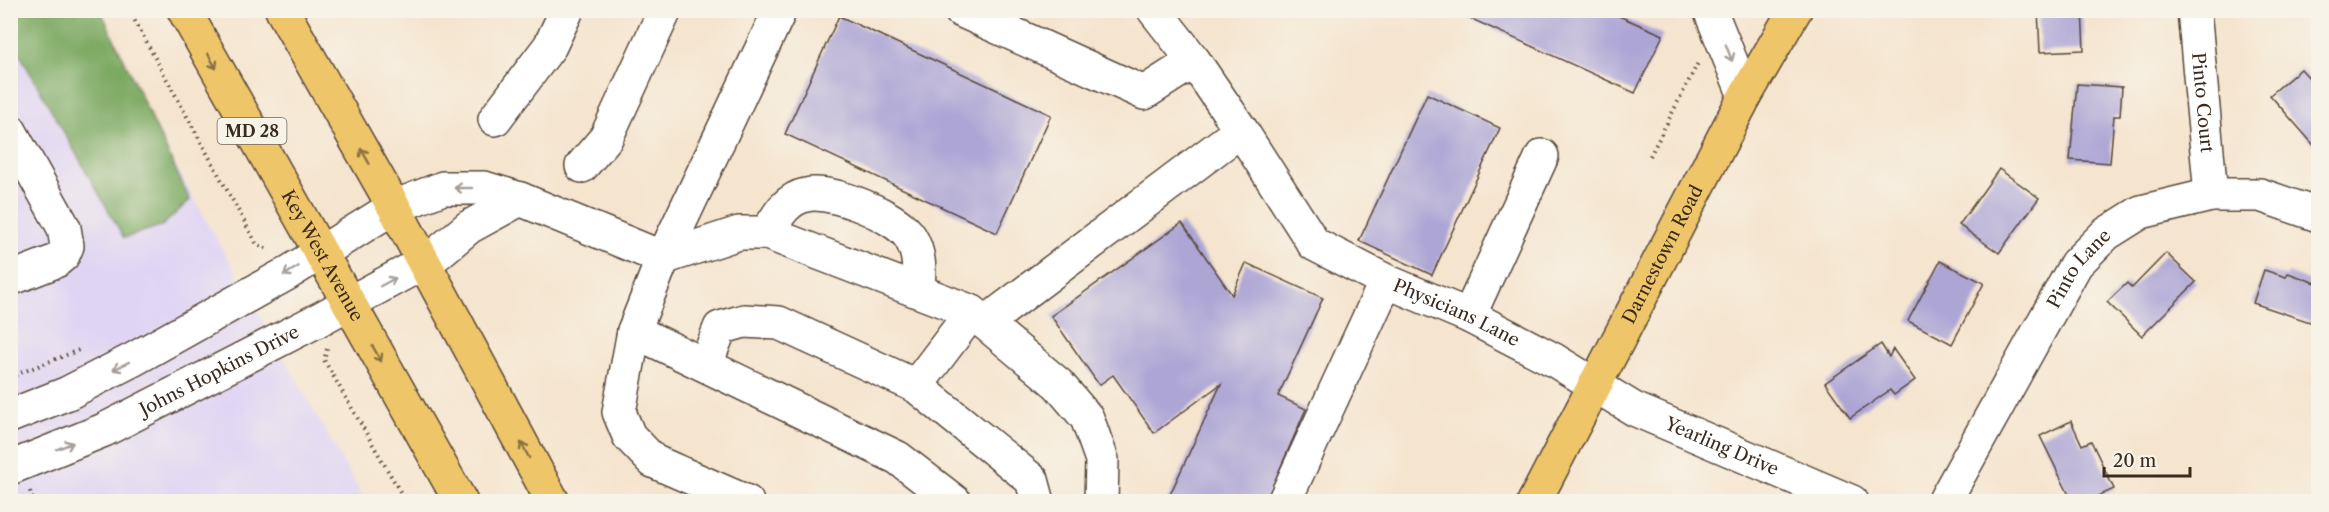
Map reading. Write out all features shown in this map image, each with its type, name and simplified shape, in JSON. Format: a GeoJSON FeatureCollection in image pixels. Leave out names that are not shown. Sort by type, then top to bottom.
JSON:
{"type":"FeatureCollection","features":[{"type":"Feature","properties":{"kind":"main road","name":"Key West Avenue"},"geometry":{"type":"LineString","coordinates":[[183,10],[461,501]]}},
{"type":"Feature","properties":{"kind":"main road"},"geometry":{"type":"LineString","coordinates":[[282,10],[394,207],[553,501]]}},
{"type":"Feature","properties":{"kind":"main road","name":"Darnestown Road"},"geometry":{"type":"LineString","coordinates":[[1534,501],[1746,96],[1795,10]]}},
{"type":"Feature","properties":{"kind":"street"},"geometry":{"type":"LineString","coordinates":[[495,118],[550,46],[567,10]]}},
{"type":"Feature","properties":{"kind":"street"},"geometry":{"type":"LineString","coordinates":[[582,166],[606,138],[665,10]]}},
{"type":"Feature","properties":{"kind":"street"},"geometry":{"type":"LineString","coordinates":[[747,501],[653,461],[629,436],[618,412],[634,331],[663,258],[780,10]]}},
{"type":"Feature","properties":{"kind":"street"},"geometry":{"type":"LineString","coordinates":[[960,10],[1144,93],[1194,61]]}},
{"type":"Feature","properties":{"kind":"street"},"geometry":{"type":"LineString","coordinates":[[916,386],[978,317],[1241,130],[1194,61],[1154,10]]}},
{"type":"Feature","properties":{"kind":"street"},"geometry":{"type":"LineString","coordinates":[[1710,10],[1746,96]]}},
{"type":"Feature","properties":{"kind":"street","name":"Pinto Court"},"geometry":{"type":"LineString","coordinates":[[2194,10],[2211,195]]}},
{"type":"Feature","properties":{"kind":"street","name":"Physicians Lane"},"geometry":{"type":"LineString","coordinates":[[1241,130],[1314,244],[1386,281],[1469,316],[1594,384]]}},
{"type":"Feature","properties":{"kind":"street"},"geometry":{"type":"LineString","coordinates":[[10,131],[64,228],[67,246],[63,255],[56,261],[10,279]]}},
{"type":"Feature","properties":{"kind":"street"},"geometry":{"type":"LineString","coordinates":[[1469,316],[1542,156]]}},
{"type":"Feature","properties":{"kind":"street"},"geometry":{"type":"LineString","coordinates":[[10,416],[68,393],[210,318],[394,207],[443,188],[484,188],[520,199],[663,258],[739,233],[767,233],[918,291],[978,317],[1058,384],[1088,418],[1102,460],[1101,501]]}},
{"type":"Feature","properties":{"kind":"street"},"geometry":{"type":"LineString","coordinates":[[767,233],[782,208],[806,195],[837,197],[888,217],[910,236],[920,259],[918,291]]}},
{"type":"Feature","properties":{"kind":"street","name":"Pinto Lane"},"geometry":{"type":"LineString","coordinates":[[1944,501],[2076,264],[2106,234],[2141,212],[2211,195],[2260,195],[2319,214]]}},
{"type":"Feature","properties":{"kind":"street","name":"Johns Hopkins Drive"},"geometry":{"type":"LineString","coordinates":[[10,468],[104,430],[349,303],[424,262],[469,227],[520,199]]}},
{"type":"Feature","properties":{"kind":"street"},"geometry":{"type":"LineString","coordinates":[[1284,501],[1386,281]]}},
{"type":"Feature","properties":{"kind":"street"},"geometry":{"type":"LineString","coordinates":[[706,364],[720,328],[744,321],[779,323],[916,386],[1032,480],[1038,501]]}},
{"type":"Feature","properties":{"kind":"street"},"geometry":{"type":"LineString","coordinates":[[634,331],[898,458],[955,501]]}},
{"type":"Feature","properties":{"kind":"street","name":"Yearling Drive"},"geometry":{"type":"LineString","coordinates":[[1594,384],[1634,409],[1852,501]]}},
{"type":"Feature","properties":{"kind":"path"},"geometry":{"type":"LineString","coordinates":[[1650,156],[1699,61]]}},
{"type":"Feature","properties":{"kind":"shaded area"},"geometry":{"type":"Polygon","coordinates":[[[10,11],[88,11],[365,501],[11,501],[10,11]]]}},
{"type":"Feature","properties":{"kind":"green space"},"geometry":{"type":"Polygon","coordinates":[[[10,11],[101,11],[190,200],[163,225],[124,238],[11,39],[10,11]]]}},
{"type":"Feature","properties":{"kind":"building"},"geometry":{"type":"Polygon","coordinates":[[[1452,10],[1605,10],[1663,35],[1635,93],[1452,10]]]}},
{"type":"Feature","properties":{"kind":"building"},"geometry":{"type":"Polygon","coordinates":[[[2038,10],[2082,10],[2084,50],[2040,52],[2038,10]]]}},
{"type":"Feature","properties":{"kind":"building"},"geometry":{"type":"Polygon","coordinates":[[[839,16],[1051,115],[997,233],[785,134],[839,16]]]}},
{"type":"Feature","properties":{"kind":"building"},"geometry":{"type":"Polygon","coordinates":[[[2301,69],[2319,89],[2319,151],[2270,95],[2301,69]]]}},
{"type":"Feature","properties":{"kind":"building"},"geometry":{"type":"Polygon","coordinates":[[[2077,84],[2122,87],[2120,116],[2114,116],[2110,163],[2070,160],[2077,84]]]}},
{"type":"Feature","properties":{"kind":"building"},"geometry":{"type":"Polygon","coordinates":[[[1427,94],[1500,128],[1432,275],[1359,241],[1427,94]]]}},
{"type":"Feature","properties":{"kind":"building"},"geometry":{"type":"Polygon","coordinates":[[[1999,169],[2039,198],[1999,253],[1959,225],[1999,169]]]}},
{"type":"Feature","properties":{"kind":"building"},"geometry":{"type":"Polygon","coordinates":[[[1182,223],[1232,295],[1246,263],[1323,298],[1278,396],[1306,409],[1266,501],[1167,501],[1221,384],[1154,433],[1113,375],[1099,385],[1051,316],[1182,223]]]}},
{"type":"Feature","properties":{"kind":"building"},"geometry":{"type":"Polygon","coordinates":[[[2166,253],[2196,282],[2142,336],[2107,302],[2127,283],[2132,288],[2166,253]]]}},
{"type":"Feature","properties":{"kind":"building"},"geometry":{"type":"Polygon","coordinates":[[[1940,261],[1984,283],[1952,344],[1908,321],[1940,261]]]}},
{"type":"Feature","properties":{"kind":"building"},"geometry":{"type":"Polygon","coordinates":[[[2264,270],[2286,277],[2288,273],[2319,284],[2319,325],[2253,303],[2264,270]]]}},
{"type":"Feature","properties":{"kind":"building"},"geometry":{"type":"Polygon","coordinates":[[[1881,344],[1889,357],[1893,349],[1915,380],[1894,395],[1890,390],[1850,418],[1825,383],[1881,344]]]}},
{"type":"Feature","properties":{"kind":"building"},"geometry":{"type":"Polygon","coordinates":[[[2071,421],[2082,445],[2091,441],[2114,489],[2088,501],[2072,501],[2040,436],[2071,421]]]}}]}
